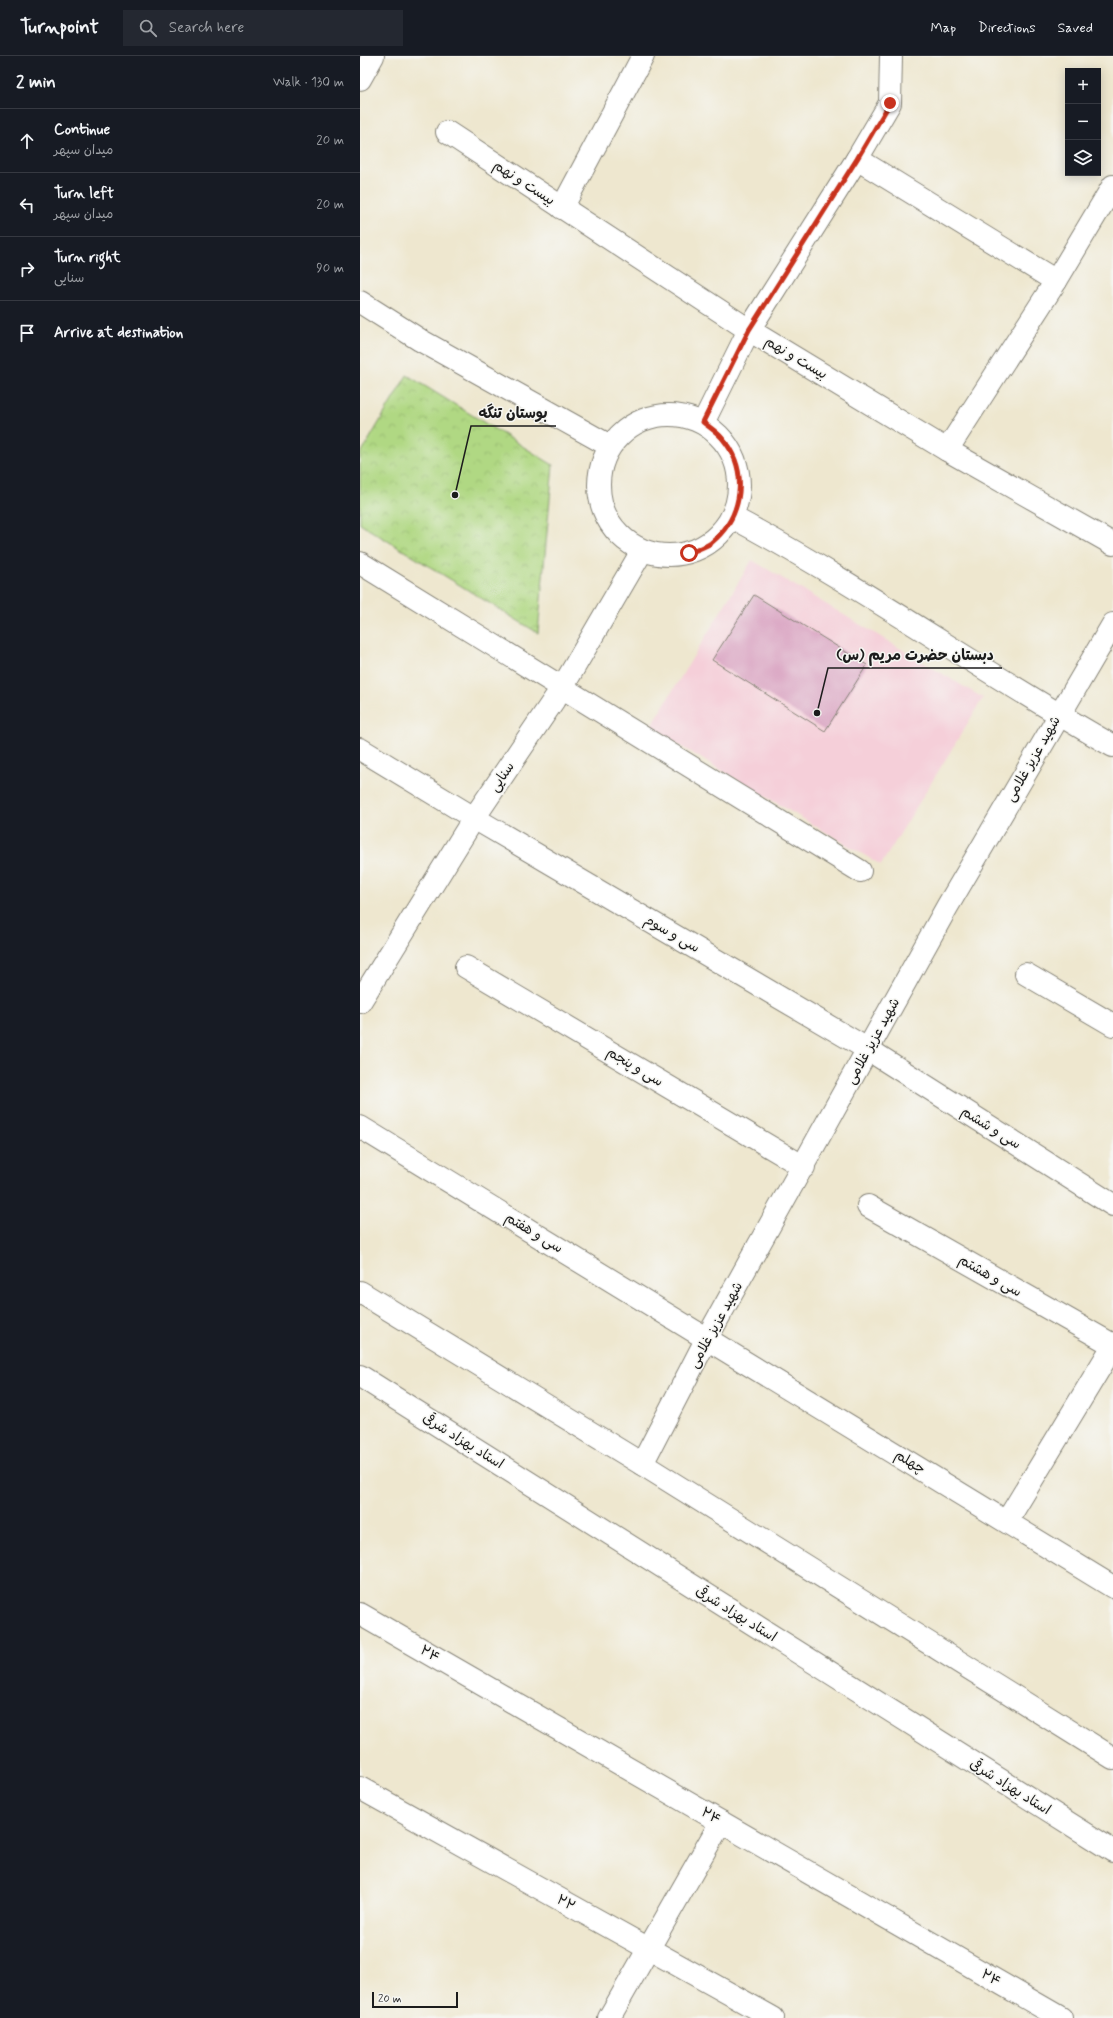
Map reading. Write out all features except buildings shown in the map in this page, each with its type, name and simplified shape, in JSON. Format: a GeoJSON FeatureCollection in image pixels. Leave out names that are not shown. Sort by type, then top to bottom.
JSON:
{"type":"FeatureCollection","features":[{"type":"Feature","properties":{"kind":"street"},"geometry":{"type":"LineString","coordinates":[[360,79],[373,56]]}},
{"type":"Feature","properties":{"kind":"street"},"geometry":{"type":"LineString","coordinates":[[562,208],[643,56]]}},
{"type":"Feature","properties":{"kind":"street"},"geometry":{"type":"LineString","coordinates":[[703,422],[749,330],[857,159],[890,103],[891,56]]}},
{"type":"Feature","properties":{"kind":"street","name":"بیست و نهم"},"geometry":{"type":"LineString","coordinates":[[447,132],[749,330],[946,450],[1113,544]]}},
{"type":"Feature","properties":{"kind":"street"},"geometry":{"type":"LineString","coordinates":[[857,159],[1056,281]]}},
{"type":"Feature","properties":{"kind":"street"},"geometry":{"type":"LineString","coordinates":[[946,450],[1056,281],[1113,186]]}},
{"type":"Feature","properties":{"kind":"street"},"geometry":{"type":"LineString","coordinates":[[360,302],[420,340],[610,446]]}},
{"type":"Feature","properties":{"kind":"street"},"geometry":{"type":"LineString","coordinates":[[678,415],[703,422],[722,437],[735,457],[741,481],[738,504],[728,526],[711,543],[689,553],[665,556],[642,550],[624,540],[610,524],[601,505],[598,485],[602,464],[610,446],[629,427],[652,417],[678,415]]}},
{"type":"Feature","properties":{"kind":"street"},"geometry":{"type":"LineString","coordinates":[[732,517],[781,543],[1059,715],[1113,746]]}},
{"type":"Feature","properties":{"kind":"street","name":"سنایی"},"geometry":{"type":"LineString","coordinates":[[360,1002],[474,818],[562,688],[642,550]]}},
{"type":"Feature","properties":{"kind":"street"},"geometry":{"type":"LineString","coordinates":[[360,563],[860,871]]}},
{"type":"Feature","properties":{"kind":"street","name":"شهید عزیز غلامی"},"geometry":{"type":"LineString","coordinates":[[642,1464],[708,1338],[869,1050],[946,907],[1113,624]]}},
{"type":"Feature","properties":{"kind":"street","name":"سی و سوم"},"geometry":{"type":"LineString","coordinates":[[360,749],[474,818],[869,1050]]}},
{"type":"Feature","properties":{"kind":"street","name":"سی و پنجم"},"geometry":{"type":"LineString","coordinates":[[466,967],[804,1167]]}},
{"type":"Feature","properties":{"kind":"street"},"geometry":{"type":"LineString","coordinates":[[1026,974],[1113,1025]]}},
{"type":"Feature","properties":{"kind":"street","name":"سی و ششم"},"geometry":{"type":"LineString","coordinates":[[869,1050],[1113,1206]]}},
{"type":"Feature","properties":{"kind":"street","name":"سی و هفتم"},"geometry":{"type":"LineString","coordinates":[[360,1127],[708,1338]]}},
{"type":"Feature","properties":{"kind":"street","name":"سی و هشتم"},"geometry":{"type":"LineString","coordinates":[[868,1206],[1113,1346]]}},
{"type":"Feature","properties":{"kind":"street"},"geometry":{"type":"LineString","coordinates":[[360,1292],[642,1464],[1113,1758]]}},
{"type":"Feature","properties":{"kind":"street","name":"چهلم"},"geometry":{"type":"LineString","coordinates":[[708,1338],[1113,1587]]}},
{"type":"Feature","properties":{"kind":"street"},"geometry":{"type":"LineString","coordinates":[[1007,1521],[1113,1346]]}},
{"type":"Feature","properties":{"kind":"street","name":"استاد بهزاد شرقی"},"geometry":{"type":"LineString","coordinates":[[360,1376],[1113,1851]]}},
{"type":"Feature","properties":{"kind":"street","name":"۲۴"},"geometry":{"type":"LineString","coordinates":[[360,1614],[1061,2018]]}},
{"type":"Feature","properties":{"kind":"street","name":"۲۲"},"geometry":{"type":"LineString","coordinates":[[360,1788],[773,2018]]}},
{"type":"Feature","properties":{"kind":"street"},"geometry":{"type":"LineString","coordinates":[[610,2018],[720,1822]]}},
{"type":"Feature","properties":{"kind":"shaded area"},"geometry":{"type":"Polygon","coordinates":[[[752,560],[983,698],[881,865],[650,728],[752,560]]]}},
{"type":"Feature","properties":{"kind":"green space"},"geometry":{"type":"Polygon","coordinates":[[[407,375],[553,465],[538,633],[360,524],[360,455],[407,375]]]}},
{"type":"Feature","properties":{"kind":"place","name":"بوستان تنگه"},"geometry":{"type":"Point","coordinates":[455,495]}},
{"type":"Feature","properties":{"kind":"place","name":"دبستان حضرت مریم (س)"},"geometry":{"type":"Point","coordinates":[817,713]}},
{"type":"Feature","properties":{"kind":"route"},"geometry":{"type":"LineString","coordinates":[[689,553],[711,543],[728,526],[738,504],[741,481],[735,457],[722,437],[703,422],[749,330],[857,159],[890,103]]}}]}
